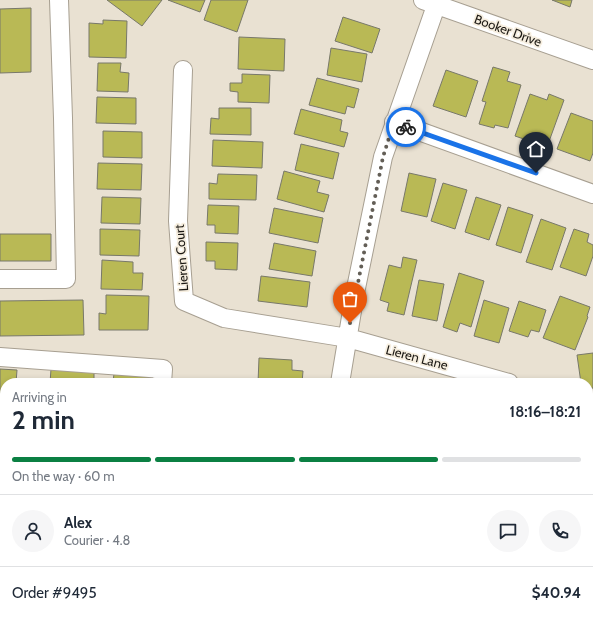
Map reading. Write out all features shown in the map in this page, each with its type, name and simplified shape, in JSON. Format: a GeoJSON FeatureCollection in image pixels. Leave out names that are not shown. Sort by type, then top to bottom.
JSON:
{"type":"FeatureCollection","features":[{"type":"Feature","properties":{"kind":"street"},"geometry":{"type":"LineString","coordinates":[[0,279],[66,279],[64,118],[59,0]]}},
{"type":"Feature","properties":{"kind":"street"},"geometry":{"type":"LineString","coordinates":[[341,378],[383,157],[432,2]]}},
{"type":"Feature","properties":{"kind":"street","name":"Booker Drive"},"geometry":{"type":"LineString","coordinates":[[432,2],[593,60]]}},
{"type":"Feature","properties":{"kind":"street","name":"Lieren Court"},"geometry":{"type":"LineString","coordinates":[[183,70],[178,221],[184,301],[224,318],[348,338]]}},
{"type":"Feature","properties":{"kind":"street"},"geometry":{"type":"LineString","coordinates":[[394,122],[593,194]]}},
{"type":"Feature","properties":{"kind":"street","name":"Lieren Lane"},"geometry":{"type":"LineString","coordinates":[[348,338],[491,378]]}},
{"type":"Feature","properties":{"kind":"street"},"geometry":{"type":"LineString","coordinates":[[0,357],[164,368],[163,378]]}},
{"type":"Feature","properties":{"kind":"building"},"geometry":{"type":"Polygon","coordinates":[[[107,0],[162,0],[142,26],[107,0]]]}},
{"type":"Feature","properties":{"kind":"building"},"geometry":{"type":"Polygon","coordinates":[[[168,0],[205,0],[200,12],[168,0]]]}},
{"type":"Feature","properties":{"kind":"building"},"geometry":{"type":"Polygon","coordinates":[[[211,0],[248,0],[237,32],[204,20],[211,0]]]}},
{"type":"Feature","properties":{"kind":"building"},"geometry":{"type":"Polygon","coordinates":[[[552,0],[572,0],[570,7],[552,0]]]}},
{"type":"Feature","properties":{"kind":"building"},"geometry":{"type":"Polygon","coordinates":[[[31,8],[31,72],[0,73],[0,9],[31,8]]]}},
{"type":"Feature","properties":{"kind":"building"},"geometry":{"type":"Polygon","coordinates":[[[343,17],[380,29],[372,53],[335,41],[343,17]]]}},
{"type":"Feature","properties":{"kind":"building"},"geometry":{"type":"Polygon","coordinates":[[[103,20],[127,21],[126,58],[89,57],[89,23],[103,24],[103,20]]]}},
{"type":"Feature","properties":{"kind":"building"},"geometry":{"type":"Polygon","coordinates":[[[239,37],[285,39],[284,71],[238,69],[239,37]]]}},
{"type":"Feature","properties":{"kind":"building"},"geometry":{"type":"Polygon","coordinates":[[[331,48],[367,54],[362,82],[327,75],[331,48]]]}},
{"type":"Feature","properties":{"kind":"building"},"geometry":{"type":"Polygon","coordinates":[[[98,63],[121,63],[120,72],[129,73],[128,92],[97,91],[98,63]]]}},
{"type":"Feature","properties":{"kind":"building"},"geometry":{"type":"Polygon","coordinates":[[[493,67],[510,72],[507,81],[521,85],[508,128],[495,125],[494,128],[479,124],[486,102],[482,101],[493,67]]]}},
{"type":"Feature","properties":{"kind":"building"},"geometry":{"type":"Polygon","coordinates":[[[446,70],[478,81],[466,117],[433,106],[446,70]]]}},
{"type":"Feature","properties":{"kind":"building"},"geometry":{"type":"Polygon","coordinates":[[[242,74],[270,75],[269,103],[238,102],[238,92],[230,91],[230,83],[242,83],[242,74]]]}},
{"type":"Feature","properties":{"kind":"building"},"geometry":{"type":"Polygon","coordinates":[[[317,78],[359,89],[354,108],[347,106],[345,114],[309,105],[317,78]]]}},
{"type":"Feature","properties":{"kind":"building"},"geometry":{"type":"Polygon","coordinates":[[[530,94],[547,100],[549,94],[564,100],[547,147],[515,136],[530,94]]]}},
{"type":"Feature","properties":{"kind":"building"},"geometry":{"type":"Polygon","coordinates":[[[97,97],[136,98],[136,124],[96,123],[97,97]]]}},
{"type":"Feature","properties":{"kind":"building"},"geometry":{"type":"Polygon","coordinates":[[[219,108],[251,108],[251,135],[210,134],[211,118],[219,119],[219,108]]]}},
{"type":"Feature","properties":{"kind":"building"},"geometry":{"type":"Polygon","coordinates":[[[301,109],[342,120],[340,131],[348,133],[344,147],[294,134],[301,109]]]}},
{"type":"Feature","properties":{"kind":"building"},"geometry":{"type":"Polygon","coordinates":[[[571,113],[593,121],[593,153],[590,161],[557,149],[571,113]]]}},
{"type":"Feature","properties":{"kind":"building"},"geometry":{"type":"Polygon","coordinates":[[[103,131],[142,132],[142,158],[103,157],[103,131]]]}},
{"type":"Feature","properties":{"kind":"building"},"geometry":{"type":"Polygon","coordinates":[[[213,140],[263,142],[262,168],[212,166],[213,140]]]}},
{"type":"Feature","properties":{"kind":"building"},"geometry":{"type":"Polygon","coordinates":[[[301,144],[339,153],[333,179],[295,170],[301,144]]]}},
{"type":"Feature","properties":{"kind":"building"},"geometry":{"type":"Polygon","coordinates":[[[98,163],[142,164],[141,190],[97,189],[98,163]]]}},
{"type":"Feature","properties":{"kind":"building"},"geometry":{"type":"Polygon","coordinates":[[[284,171],[320,181],[317,192],[329,195],[324,212],[277,199],[284,171]]]}},
{"type":"Feature","properties":{"kind":"building"},"geometry":{"type":"Polygon","coordinates":[[[409,173],[436,179],[427,217],[401,211],[409,173]]]}},
{"type":"Feature","properties":{"kind":"building"},"geometry":{"type":"Polygon","coordinates":[[[218,174],[257,175],[256,200],[209,199],[209,183],[217,184],[218,174]]]}},
{"type":"Feature","properties":{"kind":"building"},"geometry":{"type":"Polygon","coordinates":[[[443,183],[467,190],[455,229],[431,221],[443,183]]]}},
{"type":"Feature","properties":{"kind":"building"},"geometry":{"type":"Polygon","coordinates":[[[102,197],[141,198],[140,224],[101,223],[102,197]]]}},
{"type":"Feature","properties":{"kind":"building"},"geometry":{"type":"Polygon","coordinates":[[[476,197],[501,205],[489,240],[465,232],[476,197]]]}},
{"type":"Feature","properties":{"kind":"building"},"geometry":{"type":"Polygon","coordinates":[[[208,205],[239,206],[238,234],[215,233],[215,225],[207,225],[208,205]]]}},
{"type":"Feature","properties":{"kind":"building"},"geometry":{"type":"Polygon","coordinates":[[[508,207],[533,215],[521,253],[496,245],[508,207]]]}},
{"type":"Feature","properties":{"kind":"building"},"geometry":{"type":"Polygon","coordinates":[[[274,208],[323,218],[318,243],[269,233],[274,208]]]}},
{"type":"Feature","properties":{"kind":"building"},"geometry":{"type":"Polygon","coordinates":[[[541,219],[566,228],[552,270],[526,262],[541,219]]]}},
{"type":"Feature","properties":{"kind":"building"},"geometry":{"type":"Polygon","coordinates":[[[100,229],[140,230],[139,256],[100,255],[100,229]]]}},
{"type":"Feature","properties":{"kind":"building"},"geometry":{"type":"Polygon","coordinates":[[[574,229],[589,234],[587,242],[593,245],[593,256],[586,276],[560,267],[574,229]]]}},
{"type":"Feature","properties":{"kind":"building"},"geometry":{"type":"Polygon","coordinates":[[[0,234],[51,234],[51,261],[0,261],[0,234]]]}},
{"type":"Feature","properties":{"kind":"building"},"geometry":{"type":"Polygon","coordinates":[[[206,242],[238,243],[237,270],[215,269],[215,261],[206,261],[206,242]]]}},
{"type":"Feature","properties":{"kind":"building"},"geometry":{"type":"Polygon","coordinates":[[[274,243],[316,251],[312,276],[269,269],[274,243]]]}},
{"type":"Feature","properties":{"kind":"building"},"geometry":{"type":"Polygon","coordinates":[[[403,257],[417,260],[404,315],[387,311],[389,303],[380,300],[389,265],[401,268],[403,257]]]}},
{"type":"Feature","properties":{"kind":"building"},"geometry":{"type":"Polygon","coordinates":[[[102,260],[133,262],[133,273],[143,273],[142,290],[101,289],[102,260]]]}},
{"type":"Feature","properties":{"kind":"building"},"geometry":{"type":"Polygon","coordinates":[[[459,273],[484,281],[471,327],[460,323],[457,332],[443,327],[459,273]]]}},
{"type":"Feature","properties":{"kind":"building"},"geometry":{"type":"Polygon","coordinates":[[[261,276],[310,282],[307,307],[258,301],[261,276]]]}},
{"type":"Feature","properties":{"kind":"building"},"geometry":{"type":"Polygon","coordinates":[[[419,280],[444,284],[437,321],[412,316],[419,280]]]}},
{"type":"Feature","properties":{"kind":"building"},"geometry":{"type":"Polygon","coordinates":[[[106,295],[149,296],[148,330],[99,330],[99,313],[106,314],[106,295]]]}},
{"type":"Feature","properties":{"kind":"building"},"geometry":{"type":"Polygon","coordinates":[[[560,296],[590,307],[588,317],[575,350],[543,338],[560,296]]]}},
{"type":"Feature","properties":{"kind":"building"},"geometry":{"type":"Polygon","coordinates":[[[83,300],[84,335],[0,336],[0,301],[83,300]]]}},
{"type":"Feature","properties":{"kind":"building"},"geometry":{"type":"Polygon","coordinates":[[[484,300],[509,308],[499,343],[474,336],[484,300]]]}},
{"type":"Feature","properties":{"kind":"building"},"geometry":{"type":"Polygon","coordinates":[[[519,301],[546,310],[539,332],[531,330],[528,337],[509,331],[519,301]]]}},
{"type":"Feature","properties":{"kind":"building"},"geometry":{"type":"Polygon","coordinates":[[[593,353],[593,378],[580,378],[577,355],[593,353]]]}},
{"type":"Feature","properties":{"kind":"building"},"geometry":{"type":"Polygon","coordinates":[[[259,358],[292,360],[292,370],[303,371],[302,378],[258,378],[259,358]]]}},
{"type":"Feature","properties":{"kind":"building"},"geometry":{"type":"Polygon","coordinates":[[[0,369],[17,370],[16,378],[0,378],[0,369]]]}},
{"type":"Feature","properties":{"kind":"building"},"geometry":{"type":"Polygon","coordinates":[[[51,369],[94,371],[94,378],[50,378],[51,369]]]}},
{"type":"Feature","properties":{"kind":"building"},"geometry":{"type":"Polygon","coordinates":[[[114,373],[152,375],[152,378],[114,378],[114,373]]]}},
{"type":"Feature","properties":{"kind":"way so far"},"geometry":{"type":"LineString","coordinates":[[350,323],[383,157],[394,122],[406,127]]}},
{"type":"Feature","properties":{"kind":"route"},"geometry":{"type":"LineString","coordinates":[[406,127],[536,173]]}}]}
